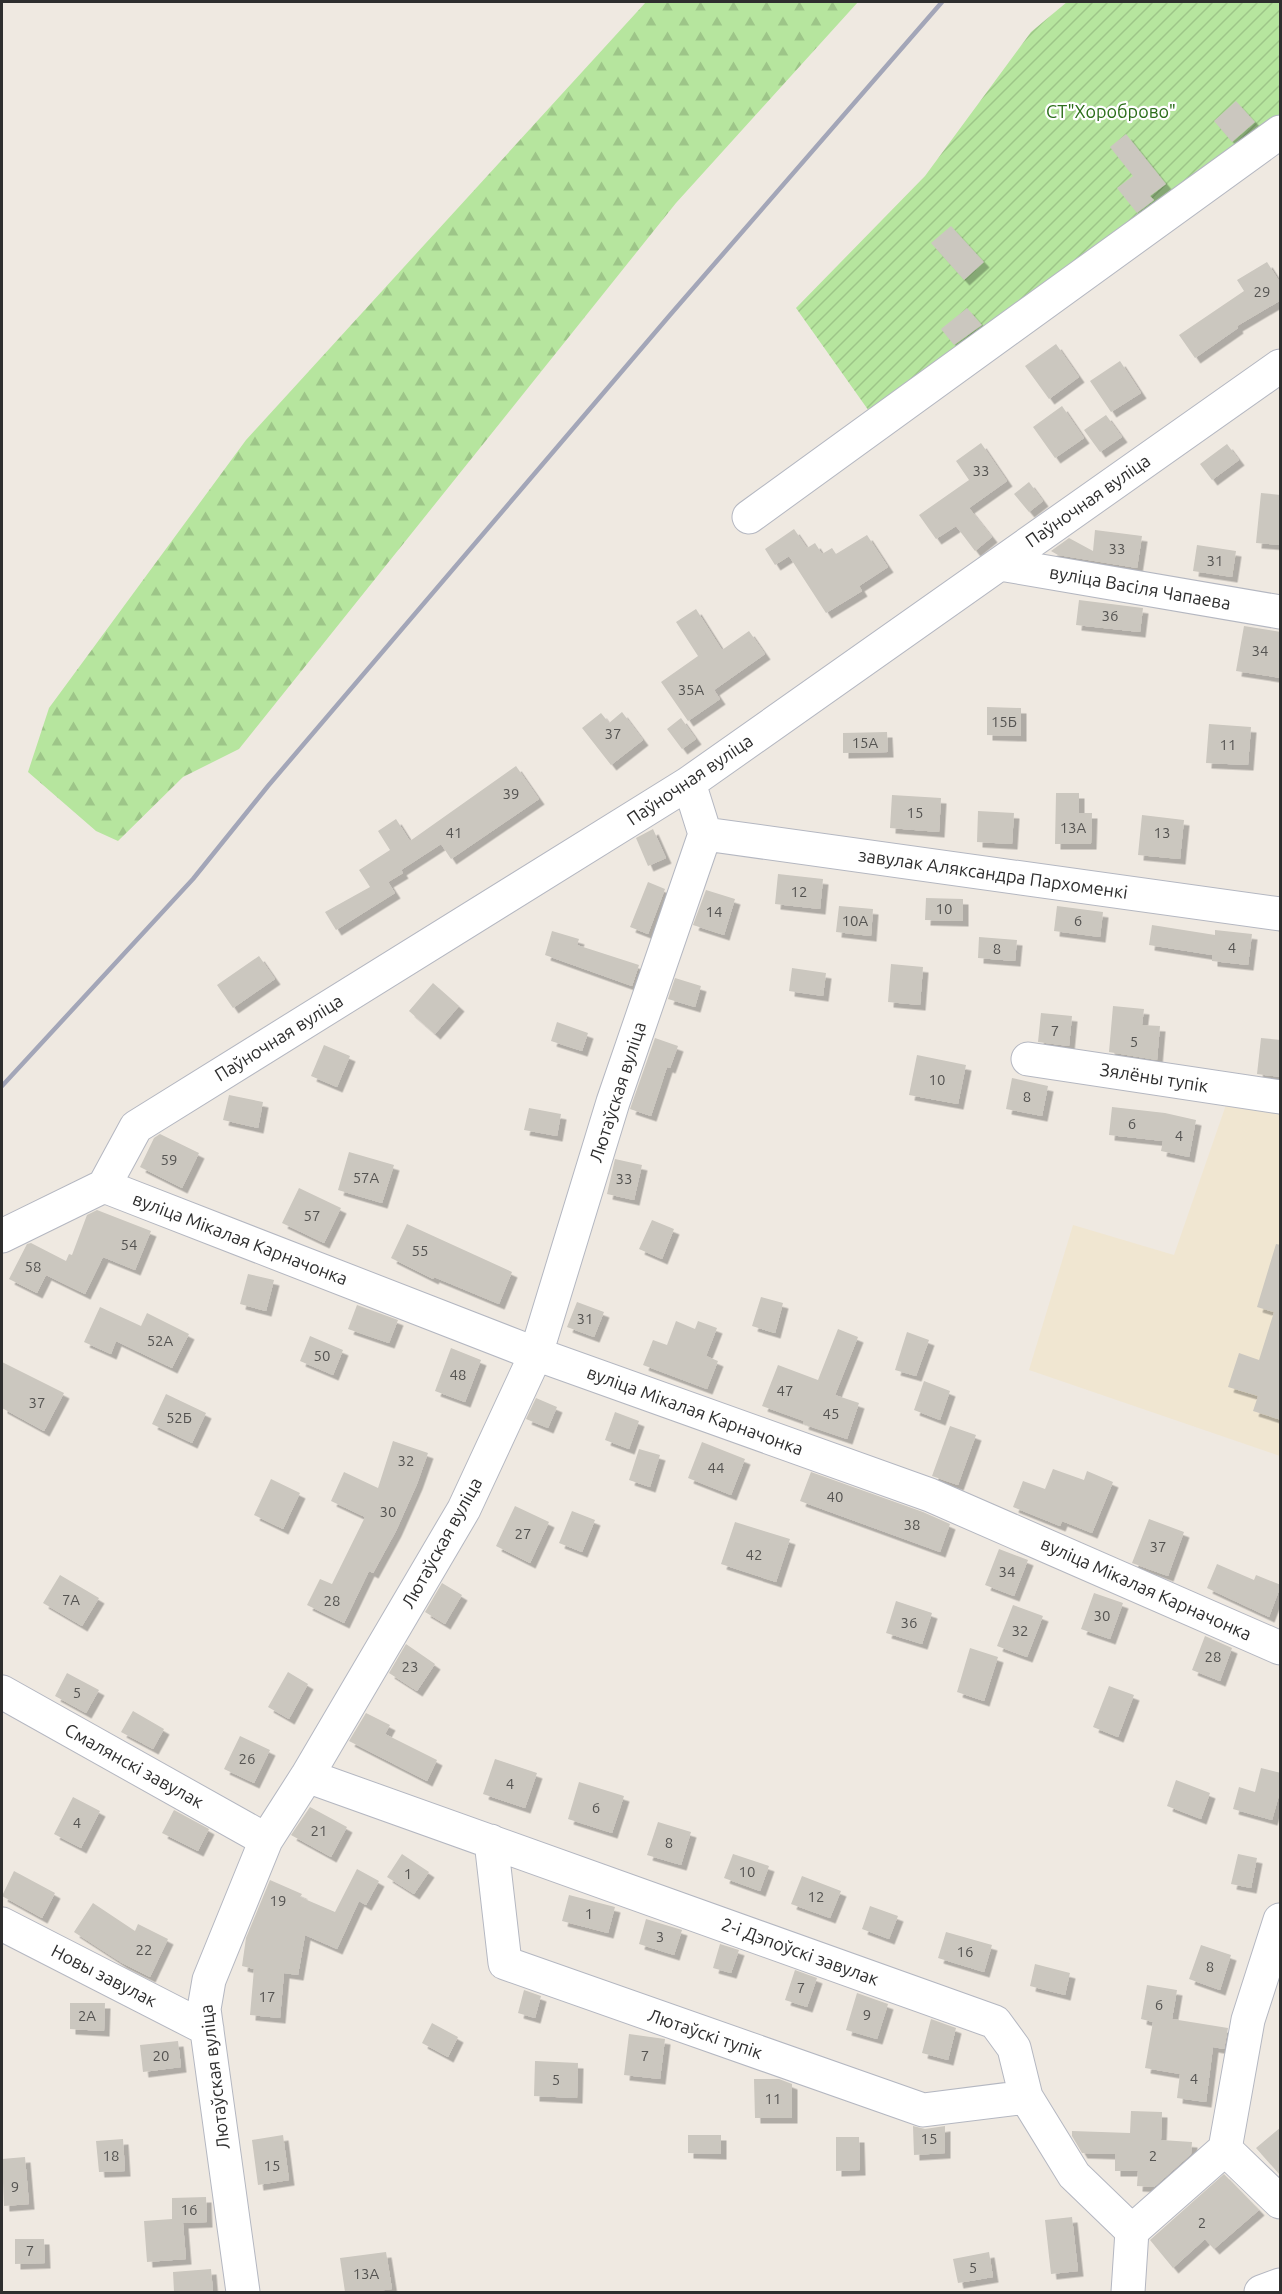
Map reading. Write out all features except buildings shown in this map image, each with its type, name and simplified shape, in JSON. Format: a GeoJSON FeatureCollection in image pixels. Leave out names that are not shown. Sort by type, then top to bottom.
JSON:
{"type":"FeatureCollection","features":[{"type":"Feature","properties":{"kind":"street"},"geometry":{"type":"LineString","coordinates":[[749,517],[1281,132]]}},
{"type":"Feature","properties":{"kind":"street","name":"Паўночная вуліца"},"geometry":{"type":"LineString","coordinates":[[104,1186],[136,1127],[689,783],[1281,366]]}},
{"type":"Feature","properties":{"kind":"street","name":"вуліца Васіля Чапаева"},"geometry":{"type":"LineString","coordinates":[[1000,564],[1281,612]]}},
{"type":"Feature","properties":{"kind":"street"},"geometry":{"type":"LineString","coordinates":[[689,783],[705,834]]}},
{"type":"Feature","properties":{"kind":"street","name":"завулак Аляксандра Пархоменкі"},"geometry":{"type":"LineString","coordinates":[[705,834],[1281,914]]}},
{"type":"Feature","properties":{"kind":"street","name":"Лютаўская вуліца"},"geometry":{"type":"LineString","coordinates":[[243,2292],[204,2009],[209,1980],[266,1840],[307,1776],[464,1509],[536,1354],[613,1102],[705,834]]}},
{"type":"Feature","properties":{"kind":"street","name":"Зялёны тупік"},"geometry":{"type":"LineString","coordinates":[[1028,1059],[1281,1097]]}},
{"type":"Feature","properties":{"kind":"street"},"geometry":{"type":"LineString","coordinates":[[2,1236],[104,1186]]}},
{"type":"Feature","properties":{"kind":"street","name":"вуліца Мікалая Карначонка"},"geometry":{"type":"LineString","coordinates":[[104,1186],[536,1354],[930,1495],[1281,1648]]}},
{"type":"Feature","properties":{"kind":"street","name":"Смалянскі завулак"},"geometry":{"type":"LineString","coordinates":[[2,1692],[266,1840]]}},
{"type":"Feature","properties":{"kind":"street","name":"2-і Дэпоўскі завулак"},"geometry":{"type":"LineString","coordinates":[[307,1776],[995,2022],[1014,2048],[1026,2097],[1074,2175],[1132,2231]]}},
{"type":"Feature","properties":{"kind":"street","name":"Лютаўскі тупік"},"geometry":{"type":"LineString","coordinates":[[491,1841],[505,1963],[923,2110],[1026,2097]]}},
{"type":"Feature","properties":{"kind":"street"},"geometry":{"type":"LineString","coordinates":[[1128,2292],[1132,2231],[1225,2149],[1248,2020],[1281,1920]]}},
{"type":"Feature","properties":{"kind":"street","name":"Новы завулак"},"geometry":{"type":"LineString","coordinates":[[2,1924],[207,2029]]}},
{"type":"Feature","properties":{"kind":"street"},"geometry":{"type":"LineString","coordinates":[[1225,2149],[1281,2202]]}},
{"type":"Feature","properties":{"kind":"street"},"geometry":{"type":"LineString","coordinates":[[1261,2292],[1281,2285]]}},
{"type":"Feature","properties":{"kind":"shaded area"},"geometry":{"type":"Polygon","coordinates":[[[1228,1099],[1280,1107],[1280,1456],[1029,1370],[1073,1225],[1174,1255],[1228,1099]]]}},
{"type":"Feature","properties":{"kind":"green space"},"geometry":{"type":"Polygon","coordinates":[[[646,2],[858,2],[676,203],[239,749],[183,777],[118,841],[96,831],[28,772],[49,708],[246,440],[646,2]]]}},
{"type":"Feature","properties":{"kind":"green space","name":"СТ\"Хороброво\""},"geometry":{"type":"Polygon","coordinates":[[[1067,2],[1280,2],[1280,125],[876,421],[796,308],[925,176],[1031,32],[1067,2]]]}},
{"type":"Feature","properties":{"kind":"railway"},"geometry":{"type":"LineString","coordinates":[[2,1086],[193,879],[268,786],[670,315],[942,2]]}}]}
